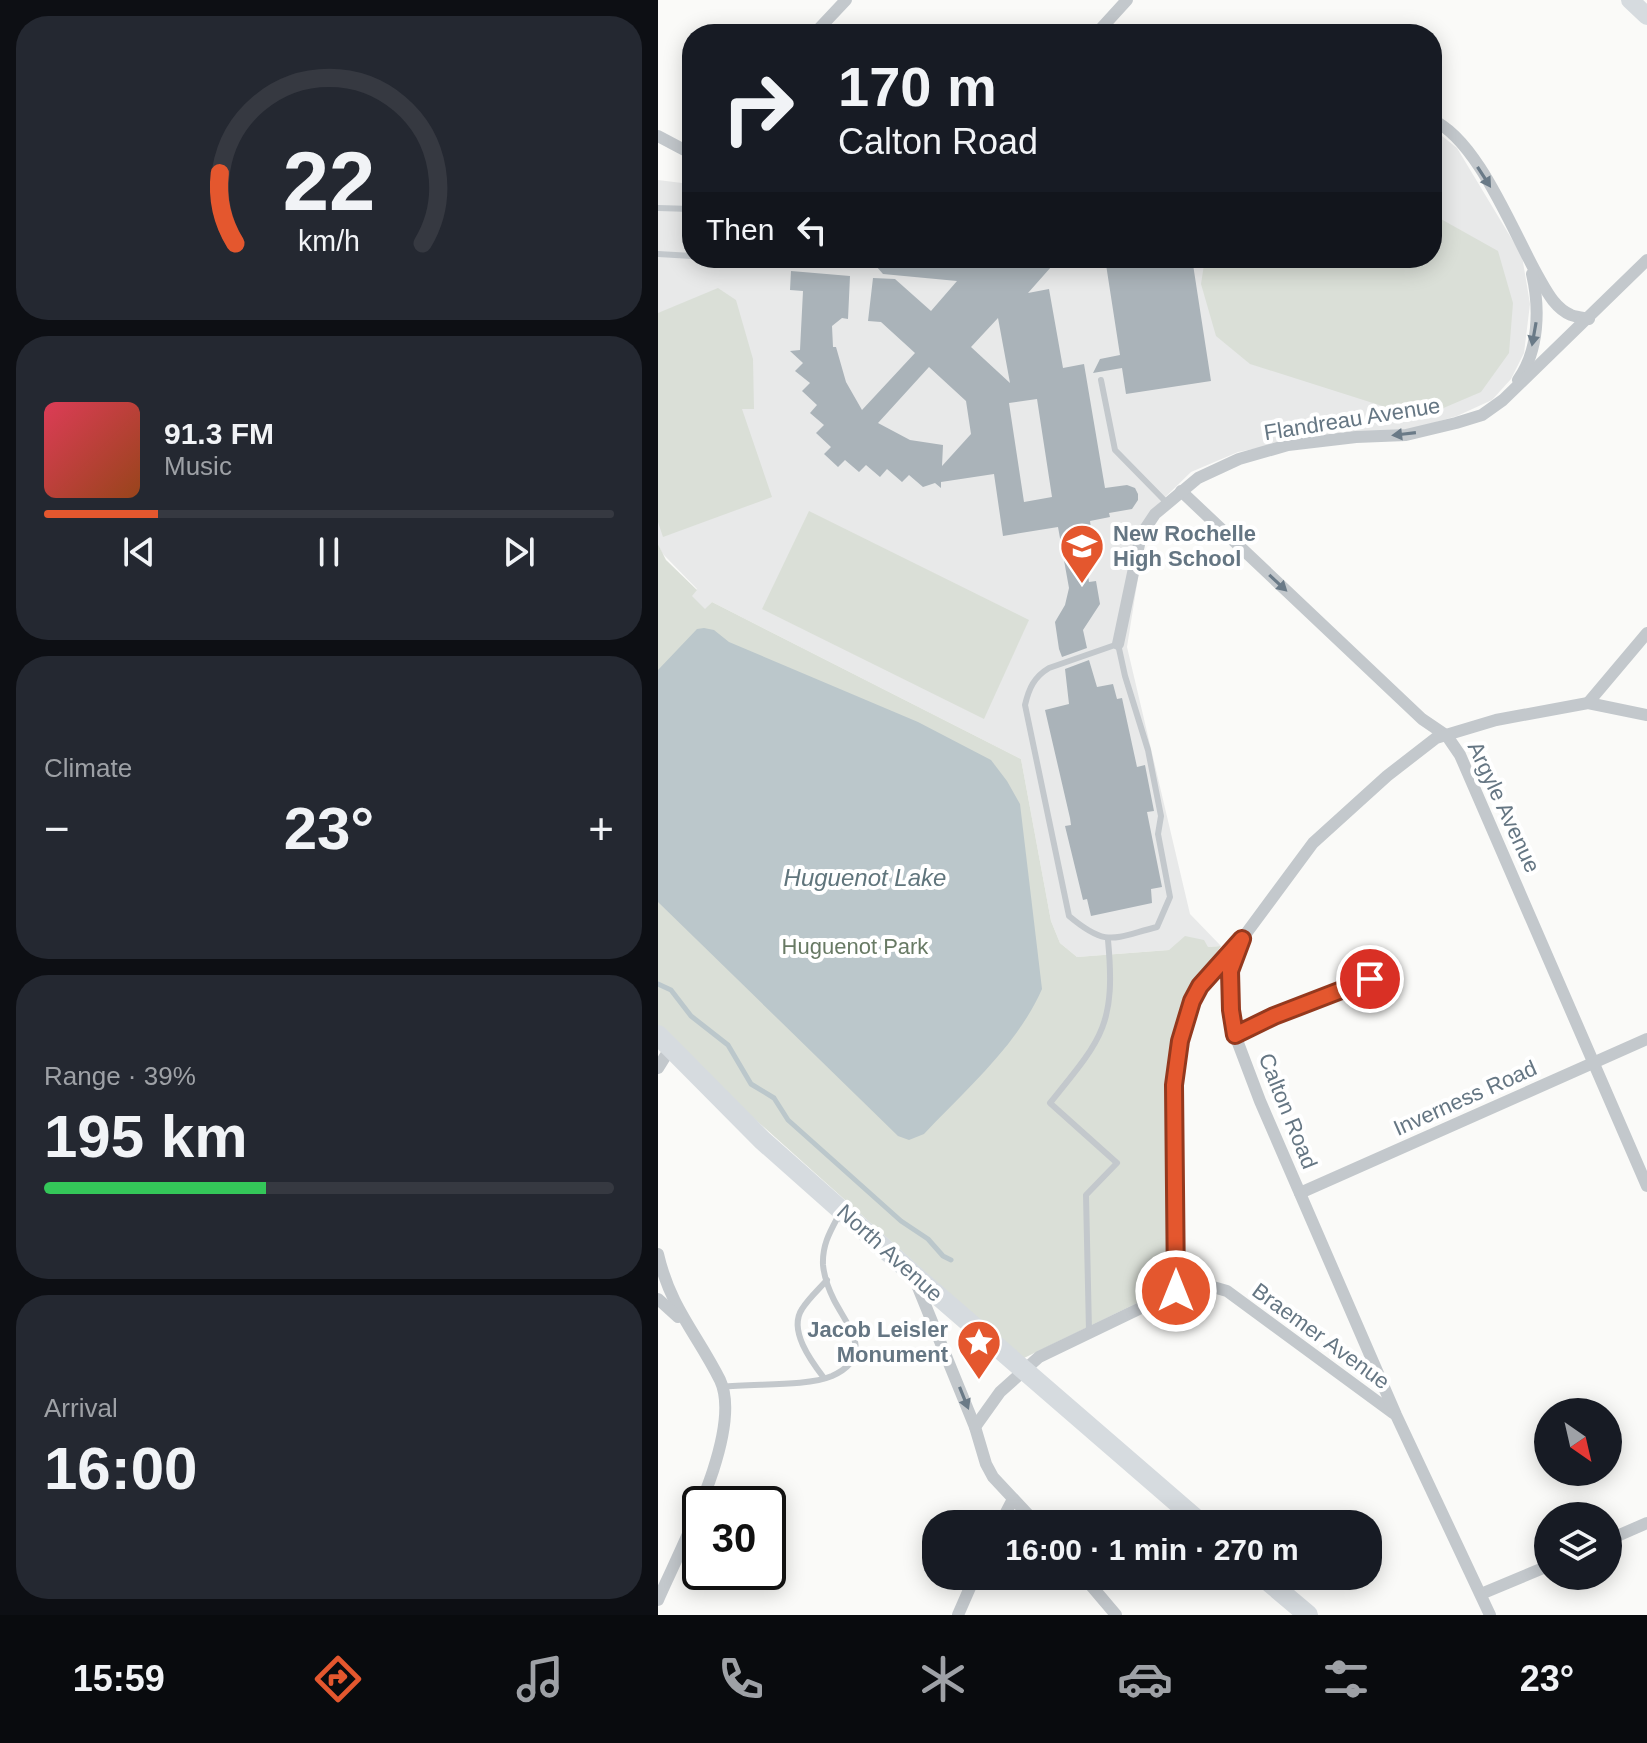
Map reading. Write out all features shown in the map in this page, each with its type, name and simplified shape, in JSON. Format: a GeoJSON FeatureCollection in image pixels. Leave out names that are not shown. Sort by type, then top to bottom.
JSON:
{"type":"FeatureCollection","features":[{"type":"Feature","properties":{"kind":"main road","name":"North Avenue"},"geometry":{"type":"LineString","coordinates":[[664,1041],[762,1140],[1186,1510]]}},
{"type":"Feature","properties":{"kind":"main road"},"geometry":{"type":"LineString","coordinates":[[1277,1590],[1304,1614]]}},
{"type":"Feature","properties":{"kind":"street"},"geometry":{"type":"LineString","coordinates":[[823,24],[846,0]]}},
{"type":"Feature","properties":{"kind":"street"},"geometry":{"type":"LineString","coordinates":[[1105,24],[1127,0]]}},
{"type":"Feature","properties":{"kind":"street"},"geometry":{"type":"LineString","coordinates":[[1630,0],[1647,16]]}},
{"type":"Feature","properties":{"kind":"street"},"geometry":{"type":"LineString","coordinates":[[1442,125],[1466,150],[1496,195],[1552,301],[1570,315],[1589,319]]}},
{"type":"Feature","properties":{"kind":"street"},"geometry":{"type":"LineString","coordinates":[[658,136],[682,149]]}},
{"type":"Feature","properties":{"kind":"street"},"geometry":{"type":"LineString","coordinates":[[1503,400],[1524,372],[1536,327],[1536,291],[1528,260]]}},
{"type":"Feature","properties":{"kind":"street","name":"Flandreau Avenue"},"geometry":{"type":"LineString","coordinates":[[1118,644],[1141,535],[1155,514],[1198,478],[1239,459],[1288,445],[1406,435],[1482,415],[1503,400],[1647,260]]}},
{"type":"Feature","properties":{"kind":"street","name":"Argyle Avenue"},"geometry":{"type":"LineString","coordinates":[[1181,491],[1422,719],[1447,736],[1460,755],[1500,841],[1647,1186]]}},
{"type":"Feature","properties":{"kind":"street"},"geometry":{"type":"LineString","coordinates":[[1588,703],[1647,633]]}},
{"type":"Feature","properties":{"kind":"street","name":"Calton Road"},"geometry":{"type":"LineString","coordinates":[[1490,1615],[1396,1415],[1235,1035],[1230,971],[1242,939],[1313,843],[1412,755],[1436,738],[1496,720],[1588,703],[1647,715]]}},
{"type":"Feature","properties":{"kind":"street"},"geometry":{"type":"LineString","coordinates":[[1176,1291],[1174,1085],[1180,1041],[1200,986],[1242,939]]}},
{"type":"Feature","properties":{"kind":"street","name":"Inverness Road"},"geometry":{"type":"LineString","coordinates":[[1300,1193],[1647,1039]]}},
{"type":"Feature","properties":{"kind":"street"},"geometry":{"type":"LineString","coordinates":[[658,1068],[664,1041]]}},
{"type":"Feature","properties":{"kind":"street"},"geometry":{"type":"LineString","coordinates":[[658,1254],[665,1282],[722,1387],[726,1407],[720,1454],[658,1600]]}},
{"type":"Feature","properties":{"kind":"street"},"geometry":{"type":"LineString","coordinates":[[913,1274],[975,1427],[986,1464],[993,1477],[1024,1510]]}},
{"type":"Feature","properties":{"kind":"street","name":"Braemer Avenue"},"geometry":{"type":"LineString","coordinates":[[975,1427],[1000,1392],[1039,1357],[1176,1291],[1206,1285],[1227,1291],[1396,1415]]}},
{"type":"Feature","properties":{"kind":"street"},"geometry":{"type":"LineString","coordinates":[[658,1299],[687,1325]]}},
{"type":"Feature","properties":{"kind":"street"},"geometry":{"type":"LineString","coordinates":[[1007,1510],[1013,1499]]}},
{"type":"Feature","properties":{"kind":"street"},"geometry":{"type":"LineString","coordinates":[[1622,1534],[1647,1523]]}},
{"type":"Feature","properties":{"kind":"street"},"geometry":{"type":"LineString","coordinates":[[1481,1594],[1534,1572]]}},
{"type":"Feature","properties":{"kind":"street"},"geometry":{"type":"LineString","coordinates":[[958,1615],[969,1590]]}},
{"type":"Feature","properties":{"kind":"street"},"geometry":{"type":"LineString","coordinates":[[1095,1590],[1116,1615]]}},
{"type":"Feature","properties":{"kind":"lane"},"geometry":{"type":"LineString","coordinates":[[658,208],[682,209]]}},
{"type":"Feature","properties":{"kind":"lane"},"geometry":{"type":"LineString","coordinates":[[658,254],[682,255]]}},
{"type":"Feature","properties":{"kind":"lane"},"geometry":{"type":"LineString","coordinates":[[1101,380],[1115,450],[1167,503]]}},
{"type":"Feature","properties":{"kind":"lane"},"geometry":{"type":"LineString","coordinates":[[1118,644],[1148,750],[1161,816],[1158,834],[1170,897],[1157,927],[1108,940],[1085,929],[1069,916],[1025,705],[1032,683],[1039,674],[1118,644]]}},
{"type":"Feature","properties":{"kind":"lane"},"geometry":{"type":"LineString","coordinates":[[1089,1331],[1086,1195],[1117,1163],[1050,1103],[1093,1051],[1108,1018],[1112,979],[1108,940]]}},
{"type":"Feature","properties":{"kind":"lane"},"geometry":{"type":"LineString","coordinates":[[1235,1035],[1274,1016],[1370,979]]}},
{"type":"Feature","properties":{"kind":"lane"},"geometry":{"type":"LineString","coordinates":[[722,1387],[812,1381],[833,1375],[850,1363],[857,1347],[853,1332],[832,1298],[823,1266],[825,1241],[842,1210]]}},
{"type":"Feature","properties":{"kind":"lane"},"geometry":{"type":"LineString","coordinates":[[824,1378],[814,1365],[796,1325],[800,1310],[827,1280]]}},
{"type":"Feature","properties":{"kind":"shaded area","name":"New Rochelle High School"},"geometry":{"type":"Polygon","coordinates":[[[1442,136],[1457,148],[1522,256],[1530,304],[1524,353],[1511,379],[1492,400],[1457,416],[1409,430],[1323,435],[1238,452],[1191,472],[1156,506],[1144,540],[1127,647],[1190,914],[1221,946],[1077,957],[1060,943],[1051,921],[1021,759],[712,602],[705,610],[691,596],[697,589],[662,553],[658,544],[658,180],[682,183],[682,268],[1442,268],[1442,136]]]}},
{"type":"Feature","properties":{"kind":"green space"},"geometry":{"type":"Polygon","coordinates":[[[1442,220],[1498,251],[1513,303],[1509,353],[1481,392],[1420,418],[1250,364],[1216,336],[1201,284],[1203,268],[1442,268],[1442,220]]]}},
{"type":"Feature","properties":{"kind":"green space"},"geometry":{"type":"Polygon","coordinates":[[[718,288],[736,300],[753,359],[754,409],[742,409],[772,497],[663,537],[658,522],[658,313],[718,288]]]}},
{"type":"Feature","properties":{"kind":"green space"},"geometry":{"type":"Polygon","coordinates":[[[809,511],[1029,620],[984,719],[762,609],[809,511]]]}},
{"type":"Feature","properties":{"kind":"green space","name":"Huguenot Park"},"geometry":{"type":"Polygon","coordinates":[[[658,544],[666,560],[697,590],[692,596],[705,609],[712,602],[1021,759],[1051,921],[1060,943],[1077,957],[1169,950],[1185,936],[1204,940],[1208,947],[1221,946],[1196,983],[1170,1062],[1170,1287],[1022,1359],[658,1036],[658,544]]]}},
{"type":"Feature","properties":{"kind":"water","name":"Huguenot Lake"},"geometry":{"type":"Polygon","coordinates":[[[697,629],[714,630],[729,642],[918,722],[991,760],[1020,804],[1042,989],[1005,1048],[924,1134],[909,1140],[898,1136],[658,902],[658,670],[697,629]]]}},
{"type":"Feature","properties":{"kind":"building"},"geometry":{"type":"Polygon","coordinates":[[[878,268],[1050,268],[1028,293],[1049,289],[1063,368],[1084,364],[1105,488],[1127,485],[1135,488],[1138,494],[1132,509],[1109,513],[1110,517],[1090,521],[1092,535],[1082,536],[1089,582],[1096,581],[1100,604],[1083,630],[1087,648],[1062,657],[1055,622],[1065,605],[1069,588],[1058,527],[1003,536],[994,474],[941,482],[941,488],[935,483],[923,487],[909,475],[902,482],[887,469],[880,477],[866,465],[859,472],[845,460],[838,467],[824,454],[831,447],[816,433],[824,425],[810,413],[817,405],[802,391],[810,383],[795,371],[803,363],[790,351],[800,350],[803,291],[790,290],[791,271],[850,276],[848,319],[842,318],[832,326],[833,347],[836,347],[846,382],[862,410],[915,353],[881,322],[868,321],[873,278],[895,279],[931,311],[957,281],[883,274],[878,268]],[[998,318],[971,347],[1010,383],[998,318]],[[929,367],[878,423],[910,440],[943,445],[942,466],[971,434],[966,401],[929,367]],[[1037,399],[1009,403],[1024,502],[1052,497],[1037,399]]]}},
{"type":"Feature","properties":{"kind":"building"},"geometry":{"type":"Polygon","coordinates":[[[1107,268],[1194,268],[1211,381],[1126,394],[1122,368],[1093,373],[1100,359],[1120,355],[1107,268]]]}},
{"type":"Feature","properties":{"kind":"building"},"geometry":{"type":"Polygon","coordinates":[[[1089,660],[1097,687],[1113,684],[1117,699],[1122,698],[1137,767],[1145,765],[1154,811],[1147,812],[1162,887],[1151,889],[1152,903],[1091,916],[1087,899],[1083,900],[1065,826],[1071,825],[1070,818],[1045,710],[1069,704],[1065,669],[1089,660]]]}},
{"type":"Feature","properties":{"kind":"waterway"},"geometry":{"type":"LineString","coordinates":[[658,984],[671,990],[691,1016],[728,1045],[751,1084],[774,1098],[788,1120],[901,1221],[928,1239],[943,1256],[951,1260]]}},
{"type":"Feature","properties":{"kind":"place","name":"New Rochelle High School"},"geometry":{"type":"Point","coordinates":[1082,585]}},
{"type":"Feature","properties":{"kind":"place","name":"Jacob Leisler Monument"},"geometry":{"type":"Point","coordinates":[979,1381]}},
{"type":"Feature","properties":{"kind":"route"},"geometry":{"type":"LineString","coordinates":[[1176,1291],[1174,1085],[1180,1041],[1200,986],[1242,939],[1230,971],[1235,1035],[1274,1016],[1370,979]]}}]}
